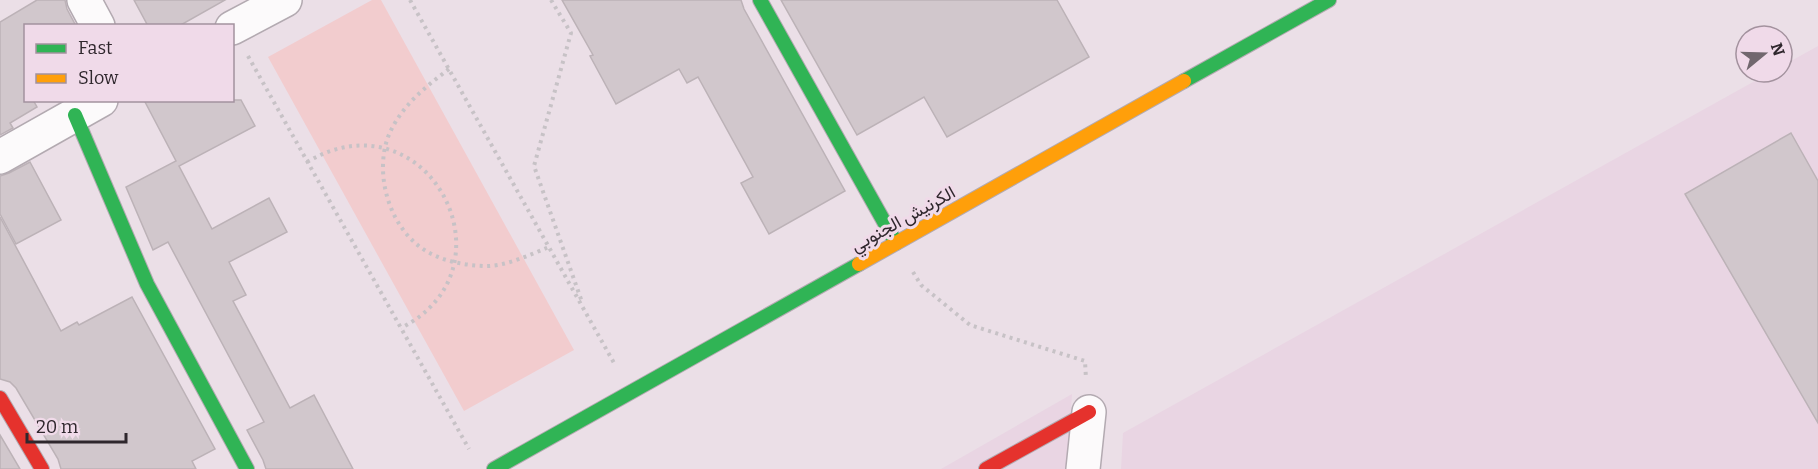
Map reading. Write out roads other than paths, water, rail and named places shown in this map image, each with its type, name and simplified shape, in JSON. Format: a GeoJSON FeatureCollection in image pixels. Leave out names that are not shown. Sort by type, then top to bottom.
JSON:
{"type":"FeatureCollection","features":[{"type":"Feature","properties":{"kind":"main road"},"geometry":{"type":"LineString","coordinates":[[760,0],[896,243]]}},
{"type":"Feature","properties":{"kind":"main road","name":"الكرنيش الجنوبي"},"geometry":{"type":"LineString","coordinates":[[494,469],[1329,0]]}},
{"type":"Feature","properties":{"kind":"main road"},"geometry":{"type":"LineString","coordinates":[[88,108],[147,284],[246,469]]}},
{"type":"Feature","properties":{"kind":"main road"},"geometry":{"type":"LineString","coordinates":[[0,398],[42,469]]}},
{"type":"Feature","properties":{"kind":"main road"},"geometry":{"type":"LineString","coordinates":[[986,469],[1089,412]]}},
{"type":"Feature","properties":{"kind":"street"},"geometry":{"type":"LineString","coordinates":[[84,0],[97,24]]}},
{"type":"Feature","properties":{"kind":"street"},"geometry":{"type":"LineString","coordinates":[[238,39],[285,0]]}},
{"type":"Feature","properties":{"kind":"street"},"geometry":{"type":"LineString","coordinates":[[0,157],[88,108]]}},
{"type":"Feature","properties":{"kind":"street"},"geometry":{"type":"LineString","coordinates":[[1083,469],[1089,412]]}}]}
